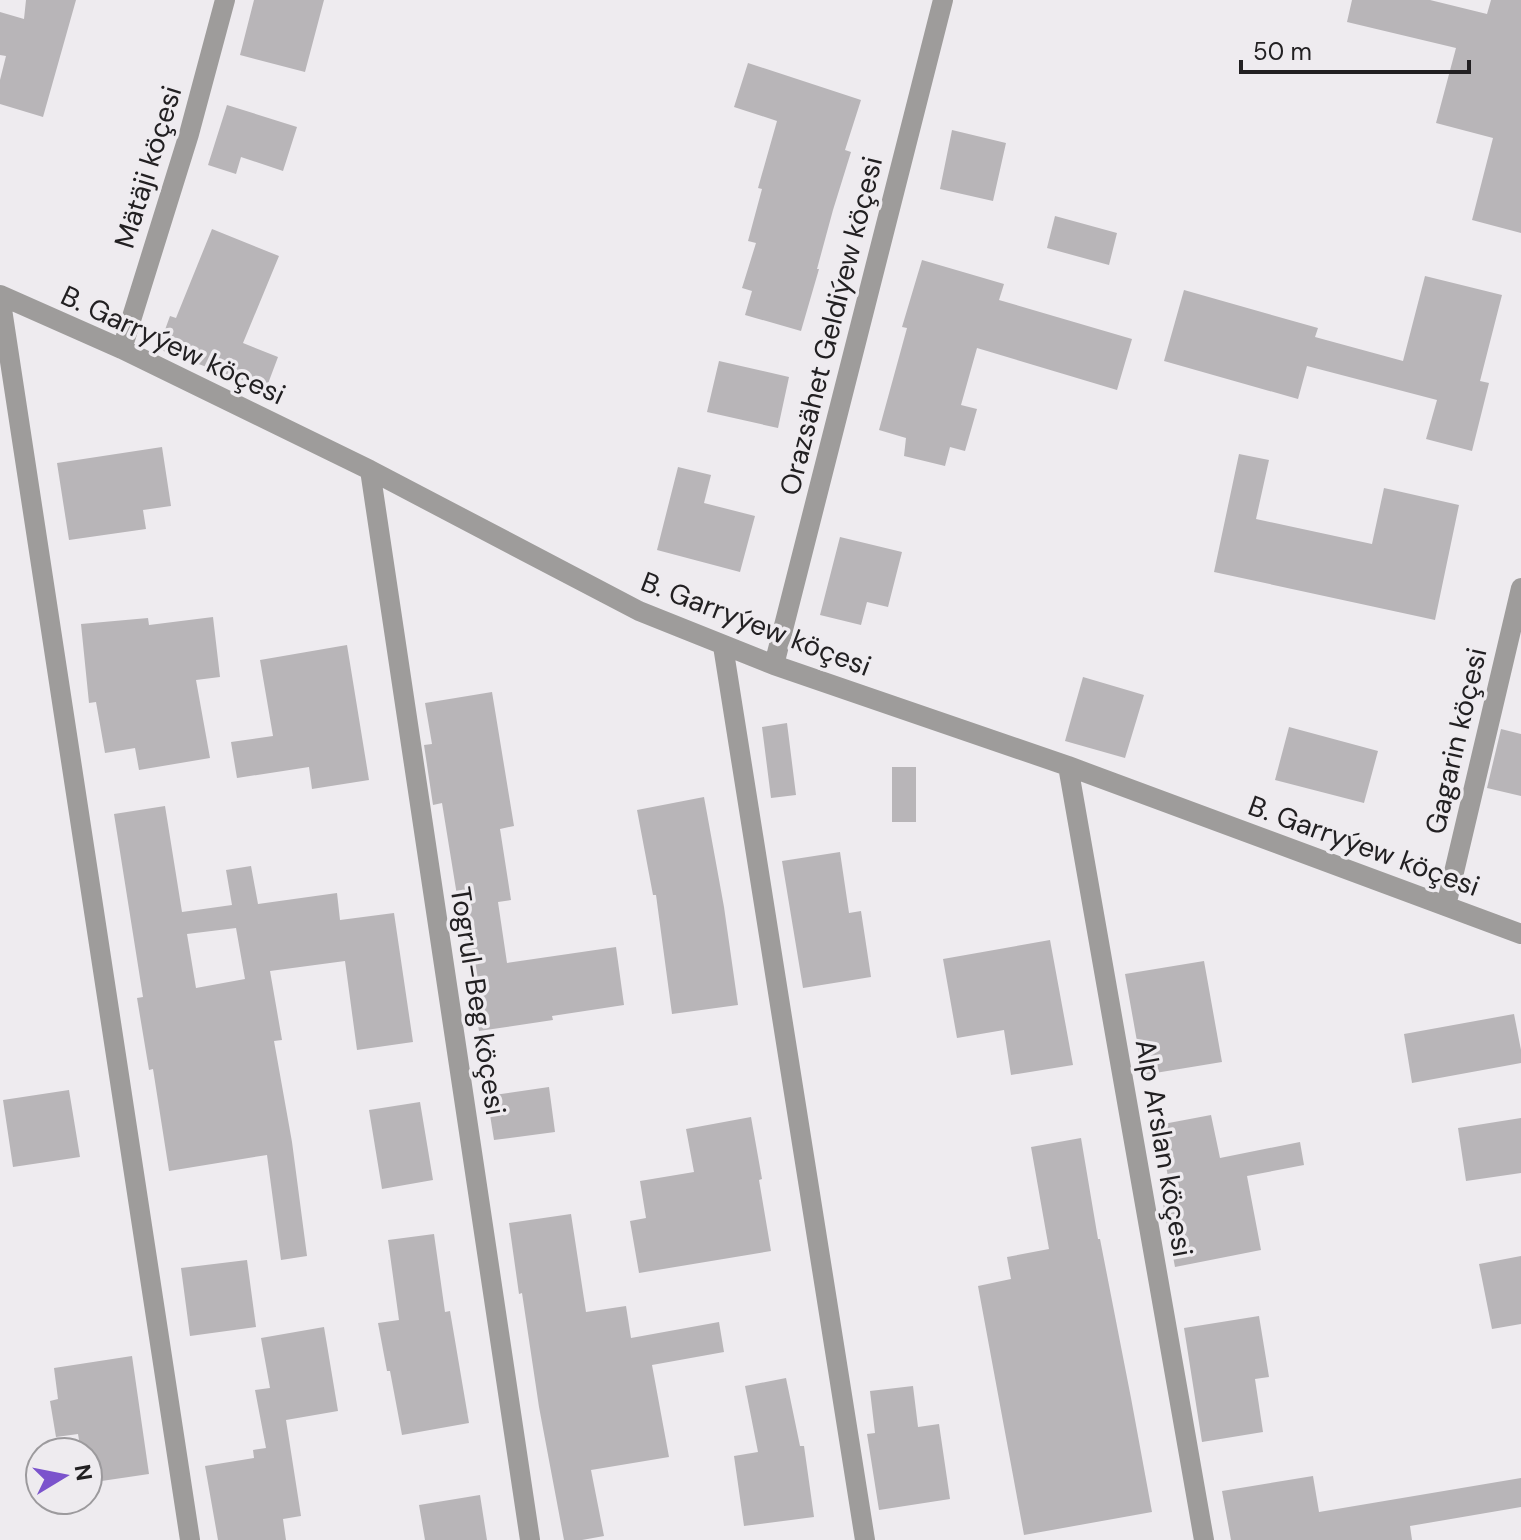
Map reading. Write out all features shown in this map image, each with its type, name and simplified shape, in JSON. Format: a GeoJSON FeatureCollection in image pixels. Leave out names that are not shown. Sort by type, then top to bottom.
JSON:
{"type":"FeatureCollection","features":[{"type":"Feature","properties":{"kind":"street","name":"Mätäji köçesi"},"geometry":{"type":"LineString","coordinates":[[122,349],[189,134],[225,0]]}},
{"type":"Feature","properties":{"kind":"street","name":"Orazsähet Geldiýew köçesi"},"geometry":{"type":"LineString","coordinates":[[774,665],[943,0]]}},
{"type":"Feature","properties":{"kind":"street","name":"B. Garryýew köçesi"},"geometry":{"type":"LineString","coordinates":[[0,296],[122,349],[370,470],[639,611],[774,665],[1068,766],[1521,934]]}},
{"type":"Feature","properties":{"kind":"street"},"geometry":{"type":"LineString","coordinates":[[0,296],[190,1540]]}},
{"type":"Feature","properties":{"kind":"street","name":"Togrul-Beg köçesi"},"geometry":{"type":"LineString","coordinates":[[370,470],[530,1540]]}},
{"type":"Feature","properties":{"kind":"street","name":"Gagarin köçesi"},"geometry":{"type":"LineString","coordinates":[[1446,906],[1521,588]]}},
{"type":"Feature","properties":{"kind":"street"},"geometry":{"type":"LineString","coordinates":[[723,646],[865,1540]]}},
{"type":"Feature","properties":{"kind":"street","name":"Alp Arslan köçesi"},"geometry":{"type":"LineString","coordinates":[[1068,766],[1204,1540]]}},
{"type":"Feature","properties":{"kind":"building"},"geometry":{"type":"Polygon","coordinates":[[[26,0],[76,0],[43,117],[0,104],[0,80],[6,56],[0,55],[0,12],[24,19],[26,0]]]}},
{"type":"Feature","properties":{"kind":"building"},"geometry":{"type":"Polygon","coordinates":[[[254,0],[324,0],[305,72],[240,55],[254,0]]]}},
{"type":"Feature","properties":{"kind":"building"},"geometry":{"type":"Polygon","coordinates":[[[1352,0],[1430,0],[1487,14],[1491,0],[1521,0],[1521,233],[1472,220],[1493,138],[1436,123],[1456,48],[1347,22],[1352,0]]]}},
{"type":"Feature","properties":{"kind":"building"},"geometry":{"type":"Polygon","coordinates":[[[748,63],[861,100],[845,150],[851,152],[801,331],[745,315],[752,291],[742,288],[756,243],[748,241],[762,189],[758,188],[777,121],[734,107],[748,63]]]}},
{"type":"Feature","properties":{"kind":"building"},"geometry":{"type":"Polygon","coordinates":[[[227,105],[297,127],[283,171],[241,157],[236,174],[208,165],[227,105]]]}},
{"type":"Feature","properties":{"kind":"building"},"geometry":{"type":"Polygon","coordinates":[[[952,130],[1006,143],[993,201],[940,189],[952,130]]]}},
{"type":"Feature","properties":{"kind":"building"},"geometry":{"type":"Polygon","coordinates":[[[1055,216],[1117,233],[1109,265],[1047,248],[1055,216]]]}},
{"type":"Feature","properties":{"kind":"building"},"geometry":{"type":"Polygon","coordinates":[[[212,229],[279,256],[243,343],[278,357],[266,389],[158,349],[170,316],[176,318],[212,229]]]}},
{"type":"Feature","properties":{"kind":"building"},"geometry":{"type":"Polygon","coordinates":[[[922,260],[1004,284],[999,300],[1132,339],[1117,390],[977,348],[961,405],[977,409],[965,451],[950,447],[945,466],[904,456],[906,438],[879,430],[907,328],[902,327],[922,260]]]}},
{"type":"Feature","properties":{"kind":"building"},"geometry":{"type":"Polygon","coordinates":[[[1425,276],[1502,295],[1480,381],[1489,383],[1472,451],[1426,439],[1437,400],[1307,366],[1298,399],[1164,361],[1184,290],[1318,328],[1315,337],[1403,361],[1425,276]]]}},
{"type":"Feature","properties":{"kind":"building"},"geometry":{"type":"Polygon","coordinates":[[[719,361],[789,377],[778,428],[707,412],[719,361]]]}},
{"type":"Feature","properties":{"kind":"building"},"geometry":{"type":"Polygon","coordinates":[[[162,447],[171,506],[143,510],[146,529],[69,540],[57,463],[162,447]]]}},
{"type":"Feature","properties":{"kind":"building"},"geometry":{"type":"Polygon","coordinates":[[[1239,454],[1269,460],[1256,519],[1372,544],[1384,488],[1459,505],[1435,620],[1214,572],[1239,454]]]}},
{"type":"Feature","properties":{"kind":"building"},"geometry":{"type":"Polygon","coordinates":[[[678,467],[711,475],[704,503],[755,516],[740,572],[657,550],[678,467]]]}},
{"type":"Feature","properties":{"kind":"building"},"geometry":{"type":"Polygon","coordinates":[[[840,537],[902,552],[888,607],[867,602],[861,625],[820,615],[840,537]]]}},
{"type":"Feature","properties":{"kind":"building"},"geometry":{"type":"Polygon","coordinates":[[[213,617],[220,677],[196,680],[210,758],[139,770],[135,748],[105,753],[96,702],[89,703],[81,624],[148,618],[149,625],[213,617]]]}},
{"type":"Feature","properties":{"kind":"building"},"geometry":{"type":"Polygon","coordinates":[[[347,645],[369,780],[312,789],[309,767],[237,778],[231,742],[273,736],[260,660],[347,645]]]}},
{"type":"Feature","properties":{"kind":"building"},"geometry":{"type":"Polygon","coordinates":[[[1083,677],[1144,695],[1125,758],[1065,741],[1083,677]]]}},
{"type":"Feature","properties":{"kind":"building"},"geometry":{"type":"Polygon","coordinates":[[[492,692],[514,826],[500,829],[511,900],[498,902],[507,963],[616,947],[624,1005],[479,1031],[442,803],[433,805],[424,745],[432,744],[425,703],[492,692]]]}},
{"type":"Feature","properties":{"kind":"building"},"geometry":{"type":"Polygon","coordinates":[[[787,723],[796,795],[771,798],[762,727],[787,723]]]}},
{"type":"Feature","properties":{"kind":"building"},"geometry":{"type":"Polygon","coordinates":[[[1289,727],[1378,751],[1364,803],[1275,780],[1289,727]]]}},
{"type":"Feature","properties":{"kind":"building"},"geometry":{"type":"Polygon","coordinates":[[[1501,729],[1521,734],[1521,796],[1487,788],[1501,729]]]}},
{"type":"Feature","properties":{"kind":"building"},"geometry":{"type":"Polygon","coordinates":[[[892,767],[916,767],[916,822],[892,822],[892,767]]]}},
{"type":"Feature","properties":{"kind":"building"},"geometry":{"type":"Polygon","coordinates":[[[704,797],[738,1005],[672,1014],[656,895],[653,895],[637,810],[704,797]]]}},
{"type":"Feature","properties":{"kind":"building"},"geometry":{"type":"Polygon","coordinates":[[[165,806],[182,912],[232,905],[226,870],[251,866],[258,904],[337,893],[340,920],[394,913],[413,1042],[357,1050],[345,961],[270,971],[282,1040],[274,1041],[292,1142],[307,1256],[281,1260],[267,1155],[169,1171],[153,1069],[149,1070],[137,998],[143,997],[114,814],[165,806]],[[236,928],[187,934],[196,988],[245,979],[236,928]]]}},
{"type":"Feature","properties":{"kind":"building"},"geometry":{"type":"Polygon","coordinates":[[[840,852],[849,913],[861,911],[871,977],[803,988],[782,861],[840,852]]]}},
{"type":"Feature","properties":{"kind":"building"},"geometry":{"type":"Polygon","coordinates":[[[1050,940],[1073,1065],[1011,1075],[1004,1030],[957,1038],[943,959],[1050,940]]]}},
{"type":"Feature","properties":{"kind":"building"},"geometry":{"type":"Polygon","coordinates":[[[1204,961],[1222,1062],[1143,1075],[1125,974],[1204,961]]]}},
{"type":"Feature","properties":{"kind":"building"},"geometry":{"type":"Polygon","coordinates":[[[1514,1014],[1521,1063],[1412,1083],[1404,1034],[1514,1014]]]}},
{"type":"Feature","properties":{"kind":"building"},"geometry":{"type":"Polygon","coordinates":[[[549,1087],[555,1132],[494,1140],[487,1096],[549,1087]]]}},
{"type":"Feature","properties":{"kind":"building"},"geometry":{"type":"Polygon","coordinates":[[[69,1090],[80,1157],[13,1167],[3,1100],[69,1090]]]}},
{"type":"Feature","properties":{"kind":"building"},"geometry":{"type":"Polygon","coordinates":[[[420,1102],[433,1180],[382,1189],[369,1110],[420,1102]]]}},
{"type":"Feature","properties":{"kind":"building"},"geometry":{"type":"Polygon","coordinates":[[[1211,1115],[1220,1158],[1300,1142],[1304,1165],[1247,1176],[1261,1250],[1175,1267],[1162,1199],[1172,1197],[1158,1125],[1211,1115]]]}},
{"type":"Feature","properties":{"kind":"building"},"geometry":{"type":"Polygon","coordinates":[[[751,1117],[771,1251],[639,1273],[630,1221],[646,1218],[640,1181],[694,1172],[686,1129],[751,1117]]]}},
{"type":"Feature","properties":{"kind":"building"},"geometry":{"type":"Polygon","coordinates":[[[1521,1118],[1521,1173],[1466,1181],[1458,1128],[1521,1118]]]}},
{"type":"Feature","properties":{"kind":"building"},"geometry":{"type":"Polygon","coordinates":[[[1081,1138],[1152,1512],[1024,1535],[978,1286],[1011,1279],[1007,1257],[1049,1249],[1031,1147],[1081,1138]]]}},
{"type":"Feature","properties":{"kind":"building"},"geometry":{"type":"Polygon","coordinates":[[[571,1214],[586,1312],[626,1306],[631,1338],[719,1322],[724,1352],[652,1365],[669,1457],[591,1470],[604,1536],[582,1540],[564,1540],[509,1223],[571,1214]]]}},
{"type":"Feature","properties":{"kind":"building"},"geometry":{"type":"Polygon","coordinates":[[[434,1234],[445,1312],[450,1311],[469,1423],[402,1435],[378,1323],[399,1320],[388,1240],[434,1234]]]}},
{"type":"Feature","properties":{"kind":"building"},"geometry":{"type":"Polygon","coordinates":[[[1521,1256],[1521,1324],[1492,1329],[1479,1264],[1521,1256]]]}},
{"type":"Feature","properties":{"kind":"building"},"geometry":{"type":"Polygon","coordinates":[[[247,1260],[256,1327],[190,1336],[181,1268],[247,1260]]]}},
{"type":"Feature","properties":{"kind":"building"},"geometry":{"type":"Polygon","coordinates":[[[1259,1316],[1269,1377],[1255,1379],[1263,1432],[1202,1442],[1184,1328],[1259,1316]]]}},
{"type":"Feature","properties":{"kind":"building"},"geometry":{"type":"Polygon","coordinates":[[[324,1327],[338,1411],[286,1420],[301,1516],[283,1519],[286,1540],[218,1540],[205,1466],[254,1458],[253,1450],[266,1448],[255,1390],[270,1388],[261,1338],[324,1327]]]}},
{"type":"Feature","properties":{"kind":"building"},"geometry":{"type":"Polygon","coordinates":[[[132,1356],[149,1474],[104,1481],[104,1436],[56,1436],[50,1401],[58,1399],[54,1368],[132,1356]]]}},
{"type":"Feature","properties":{"kind":"building"},"geometry":{"type":"Polygon","coordinates":[[[786,1378],[800,1446],[804,1446],[814,1517],[744,1526],[734,1456],[758,1452],[745,1386],[786,1378]]]}},
{"type":"Feature","properties":{"kind":"building"},"geometry":{"type":"Polygon","coordinates":[[[913,1386],[918,1427],[939,1424],[950,1499],[879,1510],[867,1434],[875,1433],[870,1391],[913,1386]]]}},
{"type":"Feature","properties":{"kind":"building"},"geometry":{"type":"Polygon","coordinates":[[[1313,1476],[1319,1512],[1521,1478],[1521,1507],[1410,1526],[1412,1540],[1231,1540],[1222,1491],[1313,1476]]]}},
{"type":"Feature","properties":{"kind":"building"},"geometry":{"type":"Polygon","coordinates":[[[480,1495],[487,1540],[425,1540],[419,1505],[480,1495]]]}}]}
